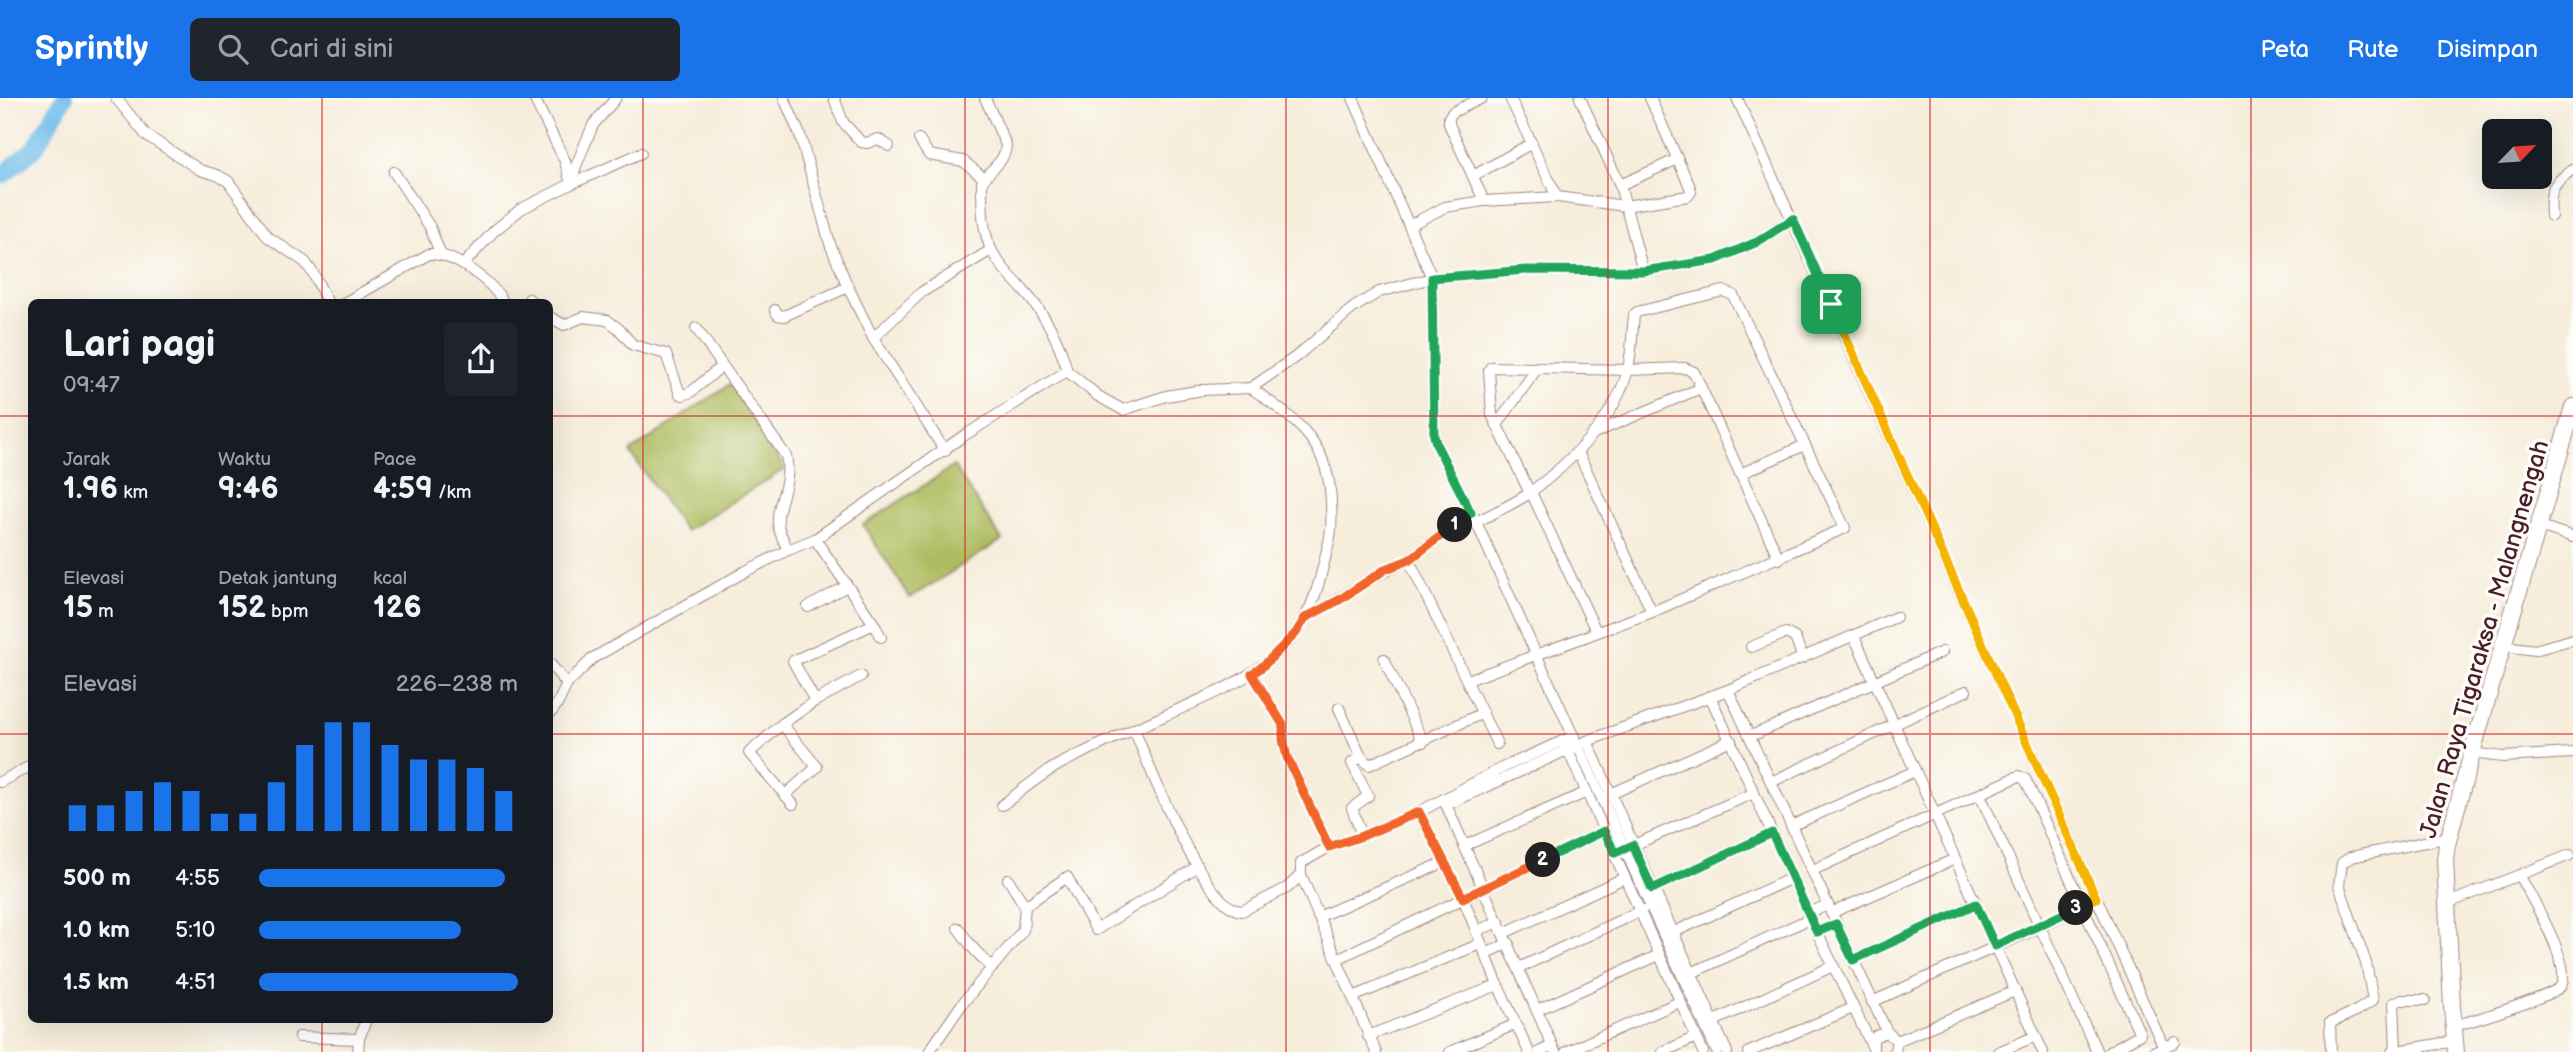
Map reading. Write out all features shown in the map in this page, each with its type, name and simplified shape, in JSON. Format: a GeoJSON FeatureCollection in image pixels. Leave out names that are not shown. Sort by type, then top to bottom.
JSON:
{"type":"FeatureCollection","features":[{"type":"Feature","properties":{"kind":"main road","name":"Jalan Raya Tigaraksa - Malangnengah"},"geometry":{"type":"LineString","coordinates":[[2455,1040],[2445,859],[2449,837],[2471,753],[2505,646],[2573,407]]}},
{"type":"Feature","properties":{"kind":"street"},"geometry":{"type":"LineString","coordinates":[[116,98],[146,135],[200,170],[228,181],[241,203],[268,237],[305,262],[326,299]]}},
{"type":"Feature","properties":{"kind":"street"},"geometry":{"type":"LineString","coordinates":[[534,98],[565,160],[571,184]]}},
{"type":"Feature","properties":{"kind":"street"},"geometry":{"type":"LineString","coordinates":[[571,184],[593,125],[616,98]]}},
{"type":"Feature","properties":{"kind":"street"},"geometry":{"type":"LineString","coordinates":[[784,98],[800,135],[830,244],[848,287],[873,338],[945,450]]}},
{"type":"Feature","properties":{"kind":"street"},"geometry":{"type":"LineString","coordinates":[[834,98],[843,122],[855,137],[867,143],[878,139],[890,146]]}},
{"type":"Feature","properties":{"kind":"street"},"geometry":{"type":"LineString","coordinates":[[985,98],[1006,145],[1006,153],[999,165],[982,183],[983,214],[991,250],[1050,327],[1063,352],[1067,371],[1098,396],[1123,410],[1166,396],[1203,390],[1251,388],[1297,356],[1353,308],[1379,292],[1432,278],[1526,270],[1643,271],[1715,260],[1757,242],[1793,219]]}},
{"type":"Feature","properties":{"kind":"street"},"geometry":{"type":"LineString","coordinates":[[1353,98],[1432,278],[1434,436],[1437,446],[1474,517],[1574,742],[1606,796],[1624,849],[1672,933],[1686,975],[1727,1052]]}},
{"type":"Feature","properties":{"kind":"street"},"geometry":{"type":"LineString","coordinates":[[1482,98],[1453,112],[1449,117],[1484,201]]}},
{"type":"Feature","properties":{"kind":"street"},"geometry":{"type":"LineString","coordinates":[[1510,98],[1557,197]]}},
{"type":"Feature","properties":{"kind":"street"},"geometry":{"type":"LineString","coordinates":[[1580,98],[1620,185],[1643,271]]}},
{"type":"Feature","properties":{"kind":"street"},"geometry":{"type":"LineString","coordinates":[[1410,225],[1445,207],[1484,201],[1557,197],[1625,206],[1688,196],[1690,187],[1650,98]]}},
{"type":"Feature","properties":{"kind":"street"},"geometry":{"type":"LineString","coordinates":[[1737,98],[2096,898],[2159,1050],[2175,1042]]}},
{"type":"Feature","properties":{"kind":"street"},"geometry":{"type":"LineString","coordinates":[[919,139],[929,155],[963,161],[984,178]]}},
{"type":"Feature","properties":{"kind":"street"},"geometry":{"type":"LineString","coordinates":[[1473,176],[1532,144]]}},
{"type":"Feature","properties":{"kind":"street"},"geometry":{"type":"LineString","coordinates":[[463,265],[494,231],[521,209],[641,153]]}},
{"type":"Feature","properties":{"kind":"street"},"geometry":{"type":"LineString","coordinates":[[1620,185],[1678,159]]}},
{"type":"Feature","properties":{"kind":"street"},"geometry":{"type":"LineString","coordinates":[[2551,216],[2550,198],[2554,184],[2573,169]]}},
{"type":"Feature","properties":{"kind":"street"},"geometry":{"type":"LineString","coordinates":[[394,172],[430,227],[440,253]]}},
{"type":"Feature","properties":{"kind":"street"},"geometry":{"type":"LineString","coordinates":[[873,338],[922,292],[991,250]]}},
{"type":"Feature","properties":{"kind":"street"},"geometry":{"type":"LineString","coordinates":[[351,299],[429,254],[440,253],[463,265],[498,293],[502,299]]}},
{"type":"Feature","properties":{"kind":"street"},"geometry":{"type":"LineString","coordinates":[[775,310],[778,315],[784,316],[848,287]]}},
{"type":"Feature","properties":{"kind":"street"},"geometry":{"type":"LineString","coordinates":[[1305,618],[1339,600],[1386,569],[1409,560],[1474,517],[1531,492],[1578,452],[1611,409],[1628,370],[1634,315],[1637,312],[1689,298],[1728,292],[1733,295],[1845,528],[1652,612],[1468,680]]}},
{"type":"Feature","properties":{"kind":"street"},"geometry":{"type":"LineString","coordinates":[[553,319],[564,325],[583,317],[607,320],[633,345],[666,354],[680,394],[691,392],[722,366]]}},
{"type":"Feature","properties":{"kind":"street"},"geometry":{"type":"LineString","coordinates":[[696,328],[786,456],[790,471],[779,511],[778,527],[788,550]]}},
{"type":"Feature","properties":{"kind":"street"},"geometry":{"type":"LineString","coordinates":[[1596,631],[1492,415],[1491,367],[1628,370],[1685,368],[1694,372],[1779,559]]}},
{"type":"Feature","properties":{"kind":"street"},"geometry":{"type":"LineString","coordinates":[[1497,425],[1538,367]]}},
{"type":"Feature","properties":{"kind":"street"},"geometry":{"type":"LineString","coordinates":[[553,710],[567,684],[593,658],[665,615],[788,550],[815,539],[1067,371]]}},
{"type":"Feature","properties":{"kind":"street"},"geometry":{"type":"LineString","coordinates":[[1002,805],[1064,762],[1252,674],[1296,633],[1305,618],[1332,533],[1331,494],[1324,458],[1306,432],[1251,388]]}},
{"type":"Feature","properties":{"kind":"street"},"geometry":{"type":"LineString","coordinates":[[1592,434],[1701,388]]}},
{"type":"Feature","properties":{"kind":"street"},"geometry":{"type":"LineString","coordinates":[[1740,474],[1805,445]]}},
{"type":"Feature","properties":{"kind":"street"},"geometry":{"type":"LineString","coordinates":[[1578,452],[1652,612]]}},
{"type":"Feature","properties":{"kind":"street"},"geometry":{"type":"LineString","coordinates":[[2540,526],[2573,537]]}},
{"type":"Feature","properties":{"kind":"street"},"geometry":{"type":"LineString","coordinates":[[815,539],[881,637]]}},
{"type":"Feature","properties":{"kind":"street"},"geometry":{"type":"LineString","coordinates":[[1409,560],[1497,744]]}},
{"type":"Feature","properties":{"kind":"street"},"geometry":{"type":"LineString","coordinates":[[808,607],[847,586]]}},
{"type":"Feature","properties":{"kind":"street"},"geometry":{"type":"LineString","coordinates":[[1376,1052],[1301,875],[1301,863],[1329,847],[1445,802],[1504,767],[1728,690],[1896,617]]}},
{"type":"Feature","properties":{"kind":"street"},"geometry":{"type":"LineString","coordinates":[[815,701],[793,662],[874,624]]}},
{"type":"Feature","properties":{"kind":"street"},"geometry":{"type":"LineString","coordinates":[[1751,648],[1786,633],[1795,638],[1803,658]]}},
{"type":"Feature","properties":{"kind":"street"},"geometry":{"type":"LineString","coordinates":[[1854,636],[2043,1052]]}},
{"type":"Feature","properties":{"kind":"street"},"geometry":{"type":"LineString","coordinates":[[2505,646],[2535,650],[2573,639]]}},
{"type":"Feature","properties":{"kind":"street"},"geometry":{"type":"LineString","coordinates":[[1751,736],[1942,652]]}},
{"type":"Feature","properties":{"kind":"street"},"geometry":{"type":"LineString","coordinates":[[1384,659],[1423,741]]}},
{"type":"Feature","properties":{"kind":"street"},"geometry":{"type":"LineString","coordinates":[[553,668],[567,684]]}},
{"type":"Feature","properties":{"kind":"street"},"geometry":{"type":"LineString","coordinates":[[1252,674],[1283,725],[1287,757],[1329,847]]}},
{"type":"Feature","properties":{"kind":"street"},"geometry":{"type":"LineString","coordinates":[[793,804],[749,753],[782,724],[815,701],[861,676]]}},
{"type":"Feature","properties":{"kind":"street"},"geometry":{"type":"LineString","coordinates":[[1728,690],[1872,1002],[1897,1048],[2015,991]]}},
{"type":"Feature","properties":{"kind":"street"},"geometry":{"type":"LineString","coordinates":[[1749,780],[1768,778],[1966,691]]}},
{"type":"Feature","properties":{"kind":"street"},"geometry":{"type":"LineString","coordinates":[[1710,696],[1873,1049]]}},
{"type":"Feature","properties":{"kind":"street"},"geometry":{"type":"LineString","coordinates":[[1339,708],[1367,765],[1482,713]]}},
{"type":"Feature","properties":{"kind":"street"},"geometry":{"type":"LineString","coordinates":[[782,724],[817,767],[785,795]]}},
{"type":"Feature","properties":{"kind":"street"},"geometry":{"type":"LineString","coordinates":[[1134,729],[1180,837],[1219,897],[1237,911],[1287,888],[1301,875]]}},
{"type":"Feature","properties":{"kind":"street"},"geometry":{"type":"LineString","coordinates":[[1464,846],[1589,797],[1606,796],[1731,740]]}},
{"type":"Feature","properties":{"kind":"street"},"geometry":{"type":"LineString","coordinates":[[1574,742],[1589,797],[1604,831],[1624,849],[1652,889],[1655,904],[1717,1052]]}},
{"type":"Feature","properties":{"kind":"street"},"geometry":{"type":"LineString","coordinates":[[2471,753],[2503,757],[2573,753]]}},
{"type":"Feature","properties":{"kind":"street"},"geometry":{"type":"LineString","coordinates":[[1361,757],[1352,763],[1368,796],[1352,808],[1362,836]]}},
{"type":"Feature","properties":{"kind":"street"},"geometry":{"type":"LineString","coordinates":[[0,782],[28,767]]}},
{"type":"Feature","properties":{"kind":"street"},"geometry":{"type":"LineString","coordinates":[[1791,826],[1915,771]]}},
{"type":"Feature","properties":{"kind":"street"},"geometry":{"type":"LineString","coordinates":[[1811,871],[2019,776],[2025,779],[2140,1034],[2109,1052]]}},
{"type":"Feature","properties":{"kind":"street"},"geometry":{"type":"LineString","coordinates":[[1624,849],[1756,796],[1776,793]]}},
{"type":"Feature","properties":{"kind":"street"},"geometry":{"type":"LineString","coordinates":[[1980,795],[2097,1052]]}},
{"type":"Feature","properties":{"kind":"street"},"geometry":{"type":"LineString","coordinates":[[1445,802],[1554,1049],[1539,1052]]}},
{"type":"Feature","properties":{"kind":"street"},"geometry":{"type":"LineString","coordinates":[[1419,812],[1463,898],[1480,944],[1529,1052]]}},
{"type":"Feature","properties":{"kind":"street"},"geometry":{"type":"LineString","coordinates":[[1337,959],[1604,831]]}},
{"type":"Feature","properties":{"kind":"street"},"geometry":{"type":"LineString","coordinates":[[1652,889],[1772,833]]}},
{"type":"Feature","properties":{"kind":"street"},"geometry":{"type":"LineString","coordinates":[[2331,1052],[2330,1023],[2373,1000],[2366,963],[2339,885],[2342,863],[2351,857],[2449,837]]}},
{"type":"Feature","properties":{"kind":"street"},"geometry":{"type":"LineString","coordinates":[[1624,849],[1624,877],[1703,1052]]}},
{"type":"Feature","properties":{"kind":"street"},"geometry":{"type":"LineString","coordinates":[[2448,903],[2520,877],[2570,855]]}},
{"type":"Feature","properties":{"kind":"street"},"geometry":{"type":"LineString","coordinates":[[1671,982],[1810,916],[1955,859]]}},
{"type":"Feature","properties":{"kind":"street"},"geometry":{"type":"LineString","coordinates":[[1318,917],[1445,862]]}},
{"type":"Feature","properties":{"kind":"street"},"geometry":{"type":"LineString","coordinates":[[1025,906],[1067,877],[1096,930],[1198,866]]}},
{"type":"Feature","properties":{"kind":"street"},"geometry":{"type":"LineString","coordinates":[[1485,954],[1506,938],[1624,877]]}},
{"type":"Feature","properties":{"kind":"street"},"geometry":{"type":"LineString","coordinates":[[2425,1000],[2400,1000],[2394,1003],[2394,1052],[2455,1040],[2534,999],[2558,990],[2564,977],[2557,947],[2520,877]]}},
{"type":"Feature","properties":{"kind":"street"},"geometry":{"type":"LineString","coordinates":[[1672,933],[1792,878]]}},
{"type":"Feature","properties":{"kind":"street"},"geometry":{"type":"LineString","coordinates":[[929,1052],[1023,930],[1025,906],[1007,879]]}},
{"type":"Feature","properties":{"kind":"street"},"geometry":{"type":"LineString","coordinates":[[1872,1002],[2040,927],[2096,898]]}},
{"type":"Feature","properties":{"kind":"street"},"geometry":{"type":"LineString","coordinates":[[1518,968],[1655,904]]}},
{"type":"Feature","properties":{"kind":"street"},"geometry":{"type":"LineString","coordinates":[[1853,960],[1976,904]]}},
{"type":"Feature","properties":{"kind":"street"},"geometry":{"type":"LineString","coordinates":[[1476,931],[1499,922]]}},
{"type":"Feature","properties":{"kind":"street"},"geometry":{"type":"LineString","coordinates":[[1817,932],[1836,924]]}},
{"type":"Feature","properties":{"kind":"street"},"geometry":{"type":"LineString","coordinates":[[958,928],[992,968]]}},
{"type":"Feature","properties":{"kind":"street"},"geometry":{"type":"LineString","coordinates":[[1353,997],[1480,944]]}},
{"type":"Feature","properties":{"kind":"street"},"geometry":{"type":"LineString","coordinates":[[1537,1010],[1659,955]]}},
{"type":"Feature","properties":{"kind":"street"},"geometry":{"type":"LineString","coordinates":[[1712,1022],[1833,966]]}},
{"type":"Feature","properties":{"kind":"street"},"geometry":{"type":"LineString","coordinates":[[1368,1037],[1498,985]]}},
{"type":"Feature","properties":{"kind":"street"},"geometry":{"type":"LineString","coordinates":[[1566,1052],[1679,1002]]}},
{"type":"Feature","properties":{"kind":"street"},"geometry":{"type":"LineString","coordinates":[[1749,1052],[1853,1008]]}},
{"type":"Feature","properties":{"kind":"street"},"geometry":{"type":"LineString","coordinates":[[358,1052],[365,1023]]}},
{"type":"Feature","properties":{"kind":"street"},"geometry":{"type":"LineString","coordinates":[[1450,1052],[1516,1024]]}},
{"type":"Feature","properties":{"kind":"street"},"geometry":{"type":"LineString","coordinates":[[1873,1049],[1876,1036],[1887,1032]]}},
{"type":"Feature","properties":{"kind":"street"},"geometry":{"type":"LineString","coordinates":[[1998,1052],[2036,1036]]}},
{"type":"Feature","properties":{"kind":"street"},"geometry":{"type":"LineString","coordinates":[[299,1037],[359,1040]]}},
{"type":"Feature","properties":{"kind":"street"},"geometry":{"type":"LineString","coordinates":[[1663,1052],[1696,1037]]}},
{"type":"Feature","properties":{"kind":"green space"},"geometry":{"type":"Polygon","coordinates":[[[730,384],[785,469],[685,531],[630,452],[730,384]]]}},
{"type":"Feature","properties":{"kind":"green space"},"geometry":{"type":"Polygon","coordinates":[[[954,466],[1002,540],[910,598],[863,525],[954,466]]]}},
{"type":"Feature","properties":{"kind":"waterway"},"geometry":{"type":"LineString","coordinates":[[0,174],[3,175],[35,148],[64,98]]}},
{"type":"Feature","properties":{"kind":"route"},"geometry":{"type":"LineString","coordinates":[[1793,219],[1831,304],[2096,898],[2040,927],[1995,946],[1976,904],[1853,960],[1836,924],[1817,932],[1772,833],[1652,889],[1633,845],[1615,853],[1604,831],[1463,898],[1419,812],[1329,847],[1287,757],[1280,718],[1252,674],[1296,633],[1305,618],[1339,600],[1386,569],[1409,560],[1471,513],[1434,436],[1432,278],[1526,270],[1643,271],[1715,260],[1757,242],[1793,219]]}}]}
